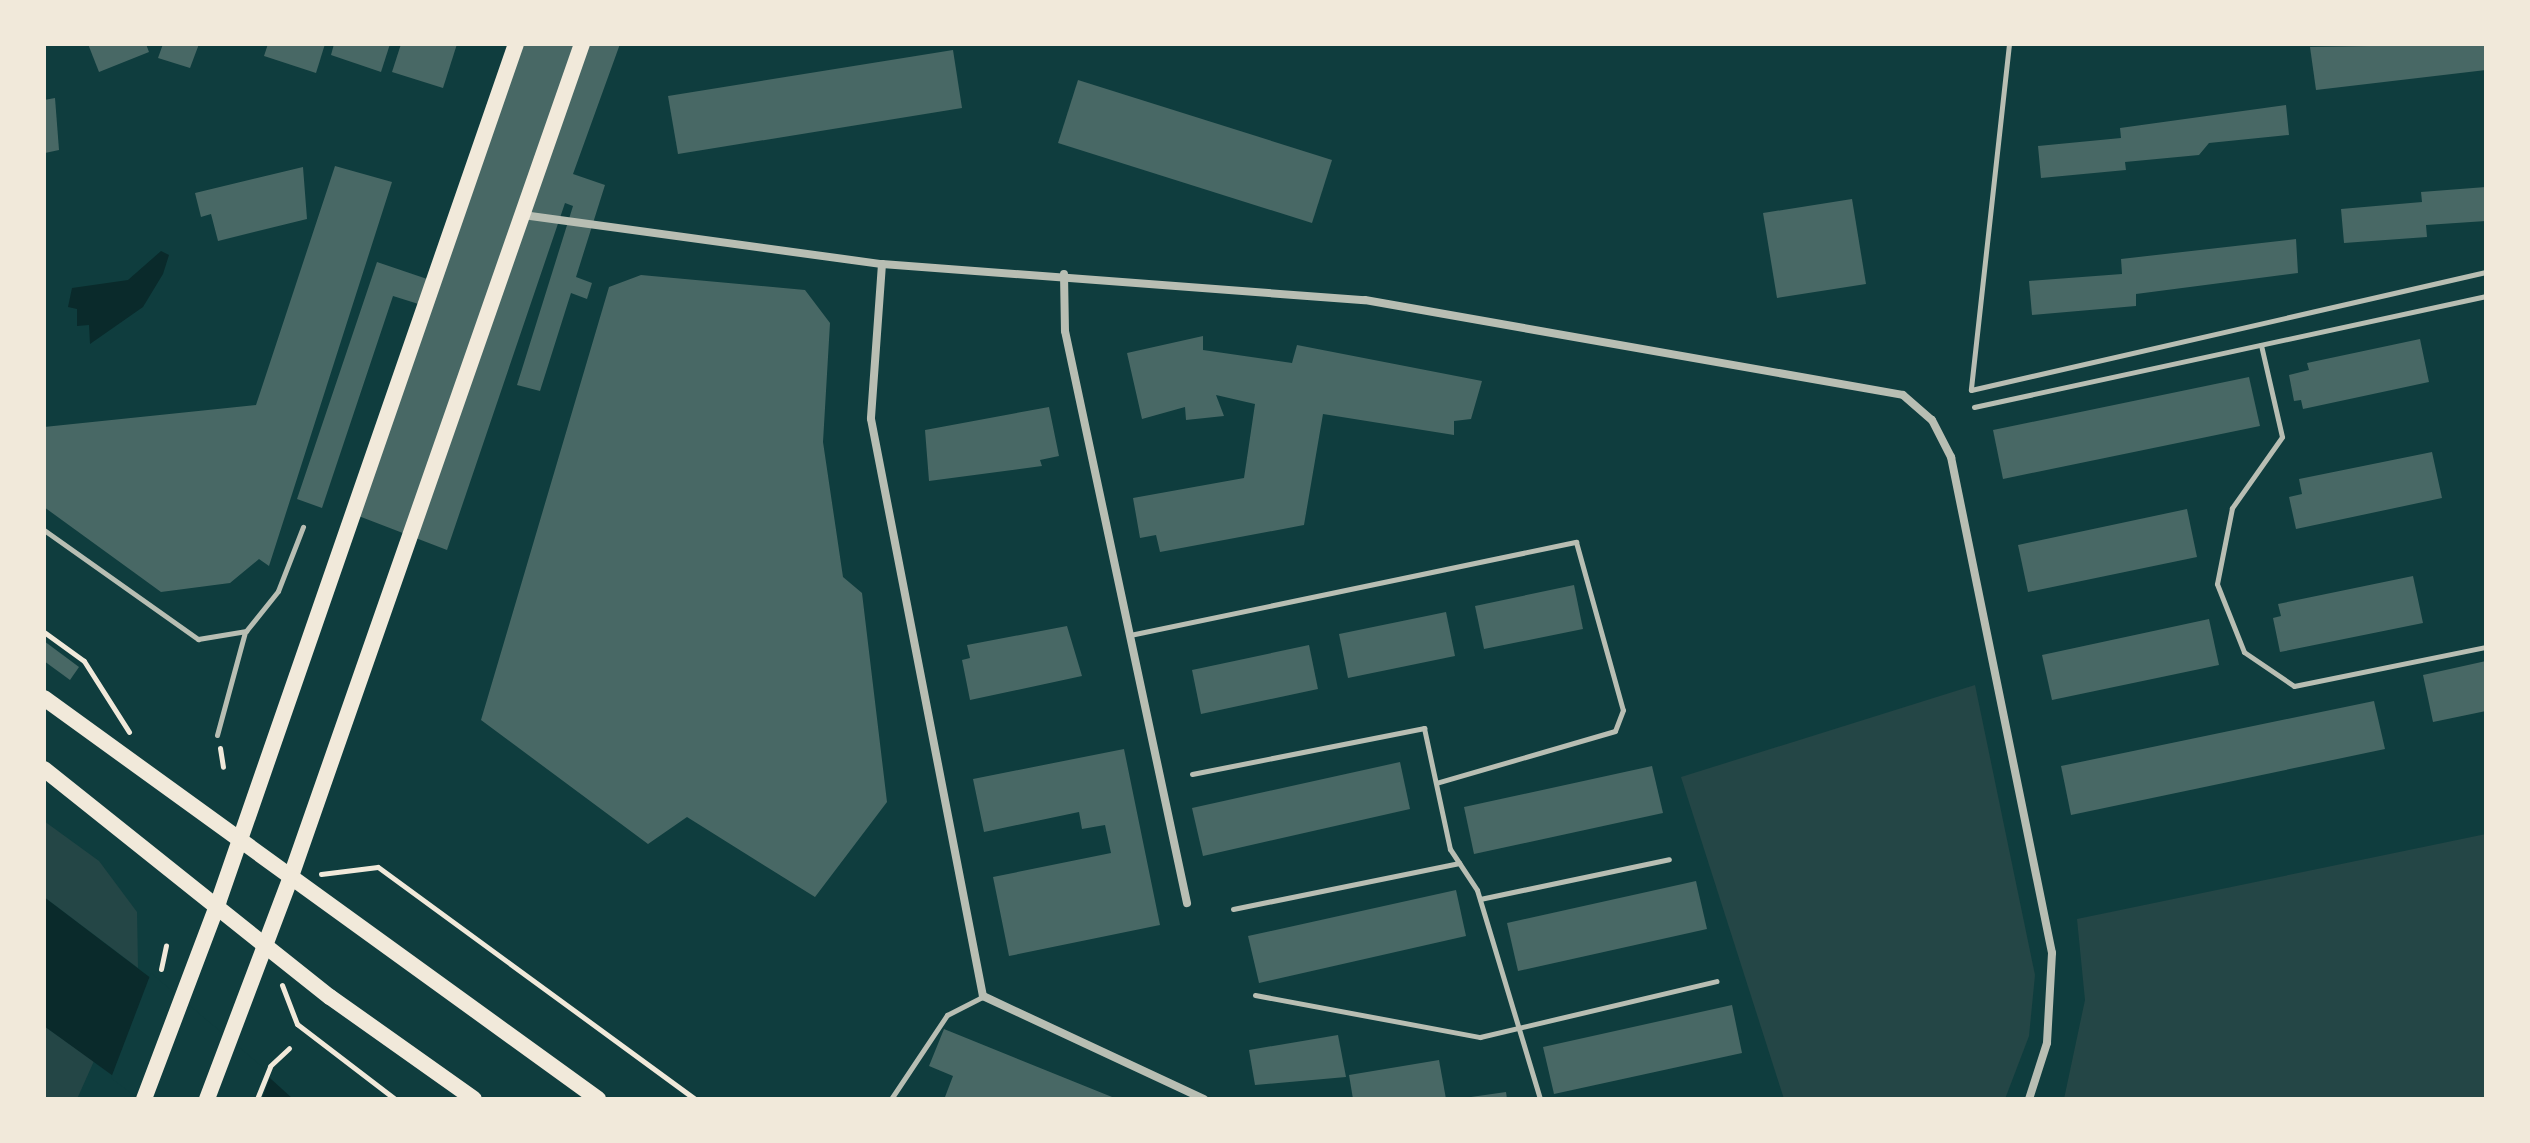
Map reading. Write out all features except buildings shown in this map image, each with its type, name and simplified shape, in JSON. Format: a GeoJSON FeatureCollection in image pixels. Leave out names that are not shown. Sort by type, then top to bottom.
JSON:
{"type":"FeatureCollection","features":[{"type":"Feature","properties":{"kind":"main road"},"geometry":{"type":"LineString","coordinates":[[144,1099],[240,843],[516,44]]}},
{"type":"Feature","properties":{"kind":"main road"},"geometry":{"type":"LineString","coordinates":[[207,1099],[290,879],[582,44]]}},
{"type":"Feature","properties":{"kind":"main road"},"geometry":{"type":"LineString","coordinates":[[44,698],[240,843],[598,1099]]}},
{"type":"Feature","properties":{"kind":"main road"},"geometry":{"type":"LineString","coordinates":[[44,769],[265,943],[474,1099]]}},
{"type":"Feature","properties":{"kind":"street"},"geometry":{"type":"LineString","coordinates":[[523,215],[882,264],[1064,274],[1365,300],[1903,395],[1932,420],[1951,457],[2052,953],[2047,1043],[2029,1099]]}},
{"type":"Feature","properties":{"kind":"street"},"geometry":{"type":"LineString","coordinates":[[882,264],[871,419],[983,996],[1204,1099]]}},
{"type":"Feature","properties":{"kind":"street"},"geometry":{"type":"LineString","coordinates":[[1064,274],[1065,331],[1187,903]]}},
{"type":"Feature","properties":{"kind":"lane"},"geometry":{"type":"LineString","coordinates":[[2009,44],[1971,390],[2486,272]]}},
{"type":"Feature","properties":{"kind":"lane"},"geometry":{"type":"LineString","coordinates":[[1974,407],[2486,296]]}},
{"type":"Feature","properties":{"kind":"lane"},"geometry":{"type":"LineString","coordinates":[[2261,345],[2282,437],[2232,508],[2217,584],[2244,652],[2294,686],[2486,647]]}},
{"type":"Feature","properties":{"kind":"lane"},"geometry":{"type":"LineString","coordinates":[[217,735],[246,631],[278,591],[303,527]]}},
{"type":"Feature","properties":{"kind":"lane"},"geometry":{"type":"LineString","coordinates":[[44,530],[198,639],[246,631]]}},
{"type":"Feature","properties":{"kind":"lane"},"geometry":{"type":"LineString","coordinates":[[1130,635],[1576,542],[1623,710],[1615,731],[1436,783]]}},
{"type":"Feature","properties":{"kind":"lane"},"geometry":{"type":"LineString","coordinates":[[1192,774],[1424,728],[1459,863],[1480,899],[1540,1099]]}},
{"type":"Feature","properties":{"kind":"lane"},"geometry":{"type":"LineString","coordinates":[[1480,899],[1669,859]]}},
{"type":"Feature","properties":{"kind":"lane"},"geometry":{"type":"LineString","coordinates":[[1233,909],[1459,863]]}},
{"type":"Feature","properties":{"kind":"lane"},"geometry":{"type":"LineString","coordinates":[[1255,995],[1480,1037],[1716,981]]}},
{"type":"Feature","properties":{"kind":"lane"},"geometry":{"type":"LineString","coordinates":[[891,1099],[947,1015],[983,996]]}},
{"type":"Feature","properties":{"kind":"path"},"geometry":{"type":"LineString","coordinates":[[44,632],[84,661],[131,737]]}},
{"type":"Feature","properties":{"kind":"path"},"geometry":{"type":"LineString","coordinates":[[290,879],[378,867],[695,1099]]}},
{"type":"Feature","properties":{"kind":"path"},"geometry":{"type":"LineString","coordinates":[[265,943],[297,1024],[395,1099]]}},
{"type":"Feature","properties":{"kind":"path"},"geometry":{"type":"LineString","coordinates":[[161,969],[166,946]]}},
{"type":"Feature","properties":{"kind":"path"},"geometry":{"type":"LineString","coordinates":[[257,1099],[270,1066],[289,1048]]}},
{"type":"Feature","properties":{"kind":"shaded area"},"geometry":{"type":"Polygon","coordinates":[[[161,251],[169,255],[163,274],[143,307],[90,344],[89,325],[77,326],[77,309],[68,307],[72,288],[128,280],[161,251]]]}},
{"type":"Feature","properties":{"kind":"shaded area"},"geometry":{"type":"Polygon","coordinates":[[[1975,685],[2035,975],[2029,1036],[2005,1099],[1784,1099],[1681,777],[1975,685]]]}},
{"type":"Feature","properties":{"kind":"shaded area"},"geometry":{"type":"Polygon","coordinates":[[[44,821],[99,861],[137,912],[138,968],[44,897],[44,821]]]}},
{"type":"Feature","properties":{"kind":"shaded area"},"geometry":{"type":"Polygon","coordinates":[[[2486,834],[2486,1099],[2064,1099],[2085,1000],[2077,919],[2486,834]]]}},
{"type":"Feature","properties":{"kind":"shaded area"},"geometry":{"type":"Polygon","coordinates":[[[44,897],[206,1020],[293,1099],[145,1099],[44,1026],[44,897]]]}},
{"type":"Feature","properties":{"kind":"shaded area"},"geometry":{"type":"Polygon","coordinates":[[[44,1026],[94,1061],[77,1099],[44,1099],[44,1026]]]}},
{"type":"Feature","properties":{"kind":"pier"},"geometry":{"type":"Polygon","coordinates":[[[151,973],[271,1074],[262,1099],[139,1099],[111,1078],[151,973]]]}}]}
